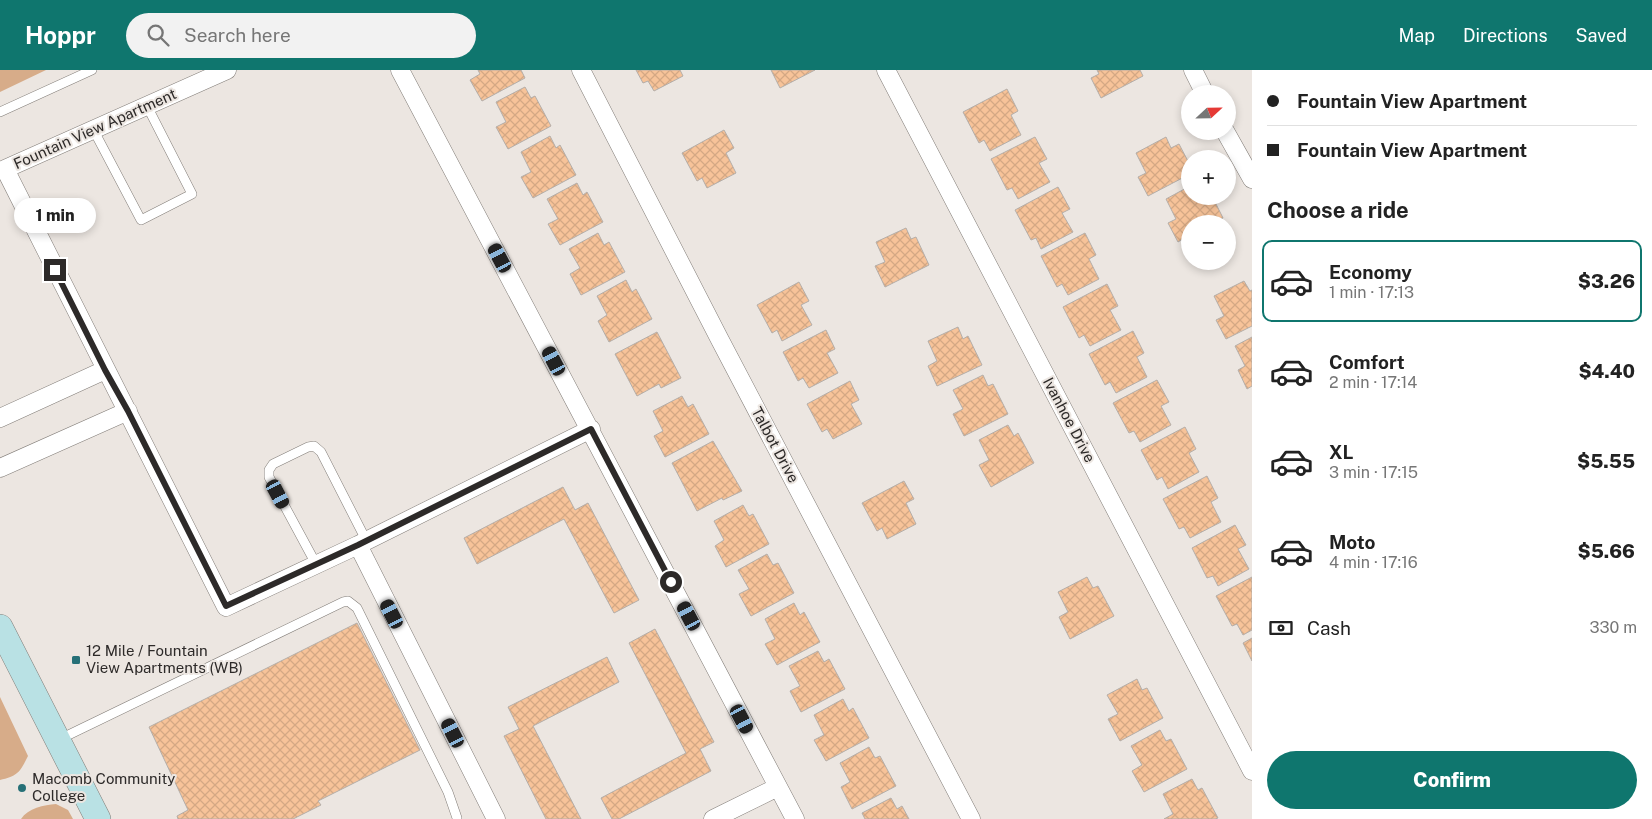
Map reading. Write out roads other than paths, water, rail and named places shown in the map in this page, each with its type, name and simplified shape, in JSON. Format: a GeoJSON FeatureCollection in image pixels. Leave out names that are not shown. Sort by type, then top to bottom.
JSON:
{"type":"FeatureCollection","features":[{"type":"Feature","properties":{"kind":"main road"},"geometry":{"type":"LineString","coordinates":[[0,627],[98,819]]}},
{"type":"Feature","properties":{"kind":"street","name":"Fountain View Apartment"},"geometry":{"type":"LineString","coordinates":[[227,70],[5,169],[226,606],[362,543],[591,429]]}},
{"type":"Feature","properties":{"kind":"street"},"geometry":{"type":"LineString","coordinates":[[400,70],[795,819]]}},
{"type":"Feature","properties":{"kind":"street","name":"Talbot Drive"},"geometry":{"type":"LineString","coordinates":[[581,70],[970,819]]}},
{"type":"Feature","properties":{"kind":"street","name":"Ivanhoe Drive"},"geometry":{"type":"LineString","coordinates":[[886,70],[1252,770]]}},
{"type":"Feature","properties":{"kind":"street"},"geometry":{"type":"LineString","coordinates":[[1193,70],[1201,85]]}},
{"type":"Feature","properties":{"kind":"street"},"geometry":{"type":"LineString","coordinates":[[1230,140],[1252,179]]}},
{"type":"Feature","properties":{"kind":"street"},"geometry":{"type":"LineString","coordinates":[[0,418],[105,370]]}},
{"type":"Feature","properties":{"kind":"street"},"geometry":{"type":"LineString","coordinates":[[0,468],[128,411]]}},
{"type":"Feature","properties":{"kind":"street"},"geometry":{"type":"LineString","coordinates":[[362,543],[496,819]]}},
{"type":"Feature","properties":{"kind":"street"},"geometry":{"type":"LineString","coordinates":[[713,819],[778,787]]}},
{"type":"Feature","properties":{"kind":"lane"},"geometry":{"type":"LineString","coordinates":[[0,112],[92,70]]}},
{"type":"Feature","properties":{"kind":"lane"},"geometry":{"type":"LineString","coordinates":[[93,129],[141,220],[192,194],[147,106]]}},
{"type":"Feature","properties":{"kind":"lane"},"geometry":{"type":"LineString","coordinates":[[316,564],[269,476],[269,470],[273,464],[308,447],[314,446],[321,452],[362,543]]}},
{"type":"Feature","properties":{"kind":"lane"},"geometry":{"type":"LineString","coordinates":[[58,740],[348,601],[357,608],[448,792],[457,819]]}},
{"type":"Feature","properties":{"kind":"place","name":"12 Mile / Fountain View Apartments (WB)"},"geometry":{"type":"Point","coordinates":[76,660]}},
{"type":"Feature","properties":{"kind":"place","name":"Macomb Community College"},"geometry":{"type":"Point","coordinates":[22,788]}}]}
